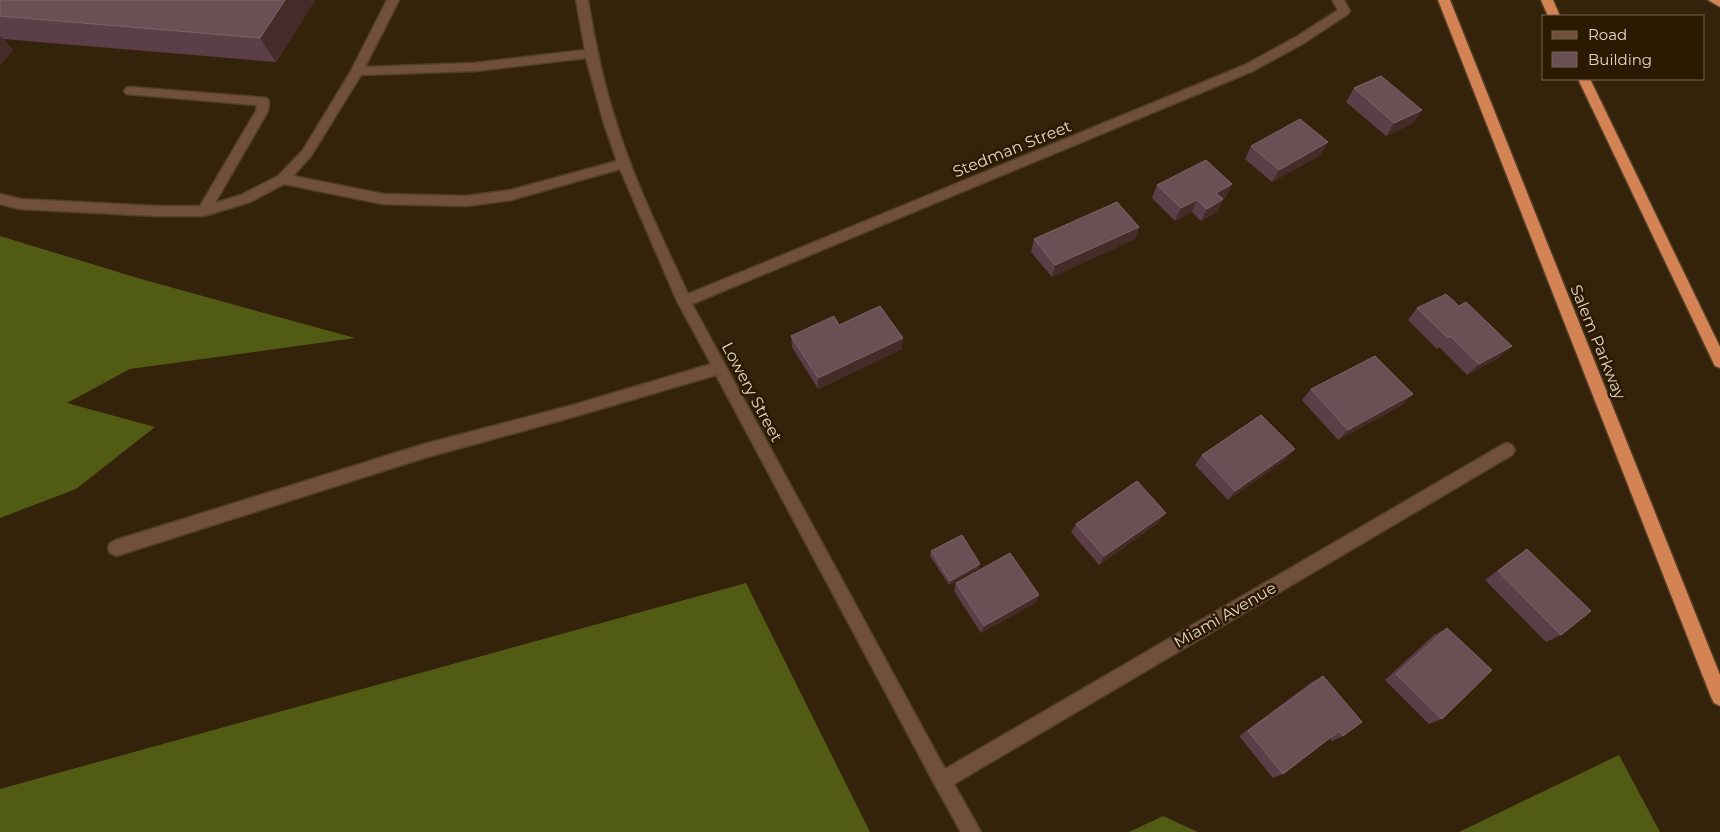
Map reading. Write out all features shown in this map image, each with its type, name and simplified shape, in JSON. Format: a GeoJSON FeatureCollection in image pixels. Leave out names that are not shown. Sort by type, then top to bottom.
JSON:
{"type":"FeatureCollection","features":[{"type":"Feature","properties":{"kind":"highway","name":"Salem Parkway"},"geometry":{"type":"LineString","coordinates":[[1444,0],[1720,697]]}},
{"type":"Feature","properties":{"kind":"highway"},"geometry":{"type":"LineString","coordinates":[[1547,0],[1554,15]]}},
{"type":"Feature","properties":{"kind":"highway"},"geometry":{"type":"LineString","coordinates":[[1714,0],[1720,4]]}},
{"type":"Feature","properties":{"kind":"highway"},"geometry":{"type":"LineString","coordinates":[[1584,80],[1720,362]]}},
{"type":"Feature","properties":{"kind":"street"},"geometry":{"type":"LineString","coordinates":[[0,199],[20,204],[156,211],[204,211],[245,199],[283,179],[307,153],[357,71],[393,0]]}},
{"type":"Feature","properties":{"kind":"street","name":"Lowery Street"},"geometry":{"type":"LineString","coordinates":[[582,0],[591,53],[610,124],[651,229],[684,302],[942,781],[972,832]]}},
{"type":"Feature","properties":{"kind":"street","name":"Stedman Street"},"geometry":{"type":"LineString","coordinates":[[684,302],[1249,68],[1300,40],[1341,5]]}},
{"type":"Feature","properties":{"kind":"street"},"geometry":{"type":"LineString","coordinates":[[357,71],[475,67],[591,53]]}},
{"type":"Feature","properties":{"kind":"street"},"geometry":{"type":"LineString","coordinates":[[130,92],[264,101],[262,111],[204,211]]}},
{"type":"Feature","properties":{"kind":"street"},"geometry":{"type":"LineString","coordinates":[[283,179],[384,198],[466,201],[511,195],[625,163]]}},
{"type":"Feature","properties":{"kind":"street"},"geometry":{"type":"LineString","coordinates":[[116,548],[424,451],[573,411],[719,368]]}},
{"type":"Feature","properties":{"kind":"street","name":"Miami Avenue"},"geometry":{"type":"LineString","coordinates":[[942,781],[1507,450]]}},
{"type":"Feature","properties":{"kind":"green space"},"geometry":{"type":"Polygon","coordinates":[[[0,236],[141,279],[355,338],[130,369],[67,403],[155,427],[76,489],[0,518],[0,236]]]}},
{"type":"Feature","properties":{"kind":"green space"},"geometry":{"type":"Polygon","coordinates":[[[746,583],[870,832],[0,832],[0,789],[746,583]]]}},
{"type":"Feature","properties":{"kind":"green space"},"geometry":{"type":"Polygon","coordinates":[[[1619,755],[1660,832],[1459,832],[1619,755]]]}},
{"type":"Feature","properties":{"kind":"green space"},"geometry":{"type":"Polygon","coordinates":[[[1163,816],[1198,832],[1129,832],[1163,816]]]}},
{"type":"Feature","properties":{"kind":"building"},"geometry":{"type":"Polygon","coordinates":[[[0,0],[285,0],[260,38],[0,16],[0,0]]]}},
{"type":"Feature","properties":{"kind":"building"},"geometry":{"type":"Polygon","coordinates":[[[1381,76],[1422,110],[1394,123],[1354,88],[1381,76]]]}},
{"type":"Feature","properties":{"kind":"building"},"geometry":{"type":"Polygon","coordinates":[[[1300,119],[1328,142],[1279,170],[1251,146],[1300,119]]]}},
{"type":"Feature","properties":{"kind":"building"},"geometry":{"type":"Polygon","coordinates":[[[1206,160],[1232,184],[1216,193],[1223,199],[1207,209],[1197,200],[1181,208],[1157,185],[1206,160]]]}},
{"type":"Feature","properties":{"kind":"building"},"geometry":{"type":"Polygon","coordinates":[[[1117,202],[1139,227],[1055,265],[1034,239],[1117,202]]]}},
{"type":"Feature","properties":{"kind":"building"},"geometry":{"type":"Polygon","coordinates":[[[1446,294],[1459,306],[1466,302],[1512,346],[1479,364],[1417,308],[1446,294]]]}},
{"type":"Feature","properties":{"kind":"building"},"geometry":{"type":"Polygon","coordinates":[[[880,306],[903,338],[818,378],[791,336],[834,316],[839,325],[880,306]]]}},
{"type":"Feature","properties":{"kind":"building"},"geometry":{"type":"Polygon","coordinates":[[[1375,356],[1413,394],[1348,430],[1311,389],[1375,356]]]}},
{"type":"Feature","properties":{"kind":"building"},"geometry":{"type":"Polygon","coordinates":[[[1261,415],[1295,449],[1235,491],[1202,455],[1261,415]]]}},
{"type":"Feature","properties":{"kind":"building"},"geometry":{"type":"Polygon","coordinates":[[[1137,481],[1166,513],[1104,556],[1076,524],[1137,481]]]}},
{"type":"Feature","properties":{"kind":"building"},"geometry":{"type":"Polygon","coordinates":[[[962,535],[980,564],[950,581],[931,551],[962,535]]]}},
{"type":"Feature","properties":{"kind":"building"},"geometry":{"type":"Polygon","coordinates":[[[1527,549],[1591,611],[1561,635],[1498,571],[1527,549]]]}},
{"type":"Feature","properties":{"kind":"building"},"geometry":{"type":"Polygon","coordinates":[[[1010,553],[1039,595],[984,626],[956,583],[1010,553]]]}},
{"type":"Feature","properties":{"kind":"building"},"geometry":{"type":"Polygon","coordinates":[[[1447,628],[1492,670],[1442,719],[1396,674],[1447,628]]]}},
{"type":"Feature","properties":{"kind":"building"},"geometry":{"type":"Polygon","coordinates":[[[1323,676],[1362,722],[1343,736],[1339,731],[1283,774],[1248,731],[1323,676]]]}}]}
